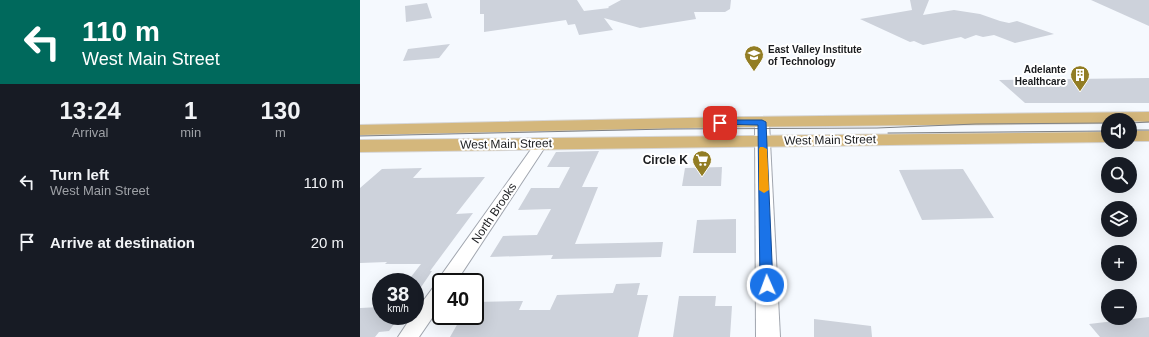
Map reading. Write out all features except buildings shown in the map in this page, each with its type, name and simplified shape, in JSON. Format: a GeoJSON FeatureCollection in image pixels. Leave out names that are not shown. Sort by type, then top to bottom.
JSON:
{"type":"FeatureCollection","features":[{"type":"Feature","properties":{"kind":"main road","name":"West Main Street"},"geometry":{"type":"LineString","coordinates":[[360,146],[541,144],[763,131],[1149,117]]}},
{"type":"Feature","properties":{"kind":"main road","name":"West Main Street"},"geometry":{"type":"LineString","coordinates":[[360,130],[763,131],[1101,136]]}},
{"type":"Feature","properties":{"kind":"main road"},"geometry":{"type":"LineString","coordinates":[[1137,136],[1149,136]]}},
{"type":"Feature","properties":{"kind":"street"},"geometry":{"type":"LineString","coordinates":[[763,131],[768,337]]}},
{"type":"Feature","properties":{"kind":"street","name":"North Brooks"},"geometry":{"type":"LineString","coordinates":[[452,273],[541,144]]}},
{"type":"Feature","properties":{"kind":"street"},"geometry":{"type":"LineString","coordinates":[[408,337],[432,303]]}},
{"type":"Feature","properties":{"kind":"tram line"},"geometry":{"type":"LineString","coordinates":[[1137,123],[1149,122]]}},
{"type":"Feature","properties":{"kind":"tram line"},"geometry":{"type":"LineString","coordinates":[[360,136],[668,129],[877,128],[976,124],[1101,123]]}},
{"type":"Feature","properties":{"kind":"tram line"},"geometry":{"type":"LineString","coordinates":[[1137,130],[1149,130]]}},
{"type":"Feature","properties":{"kind":"tram line"},"geometry":{"type":"LineString","coordinates":[[888,133],[1101,131]]}},
{"type":"Feature","properties":{"kind":"slow traffic"},"geometry":{"type":"LineString","coordinates":[[763,149],[764,190]]}},
{"type":"Feature","properties":{"kind":"place","name":"East Valley Institute of Technology"},"geometry":{"type":"Point","coordinates":[754,72]}},
{"type":"Feature","properties":{"kind":"place","name":"Adelante Healthcare"},"geometry":{"type":"Point","coordinates":[1080,92]}},
{"type":"Feature","properties":{"kind":"place","name":"Circle K"},"geometry":{"type":"Point","coordinates":[702,177]}},
{"type":"Feature","properties":{"kind":"route"},"geometry":{"type":"LineString","coordinates":[[720,123],[762,122],[767,285]]}}]}
